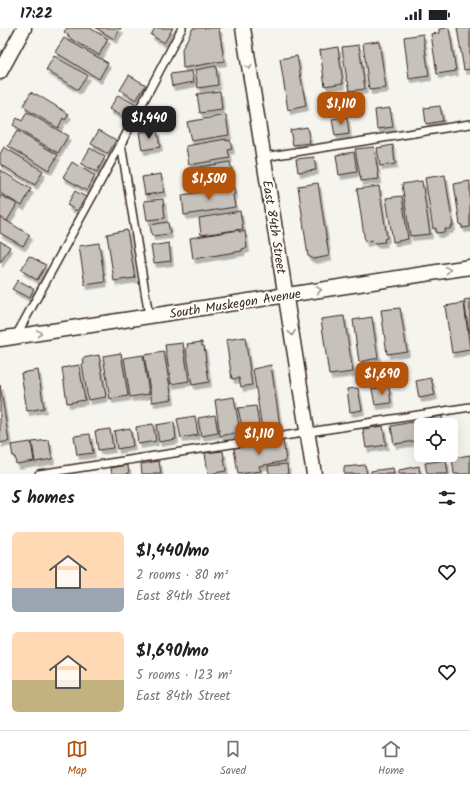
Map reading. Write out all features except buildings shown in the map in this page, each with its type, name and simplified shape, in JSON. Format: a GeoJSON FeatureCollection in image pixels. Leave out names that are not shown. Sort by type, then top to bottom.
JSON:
{"type":"FeatureCollection","features":[{"type":"Feature","properties":{"kind":"street"},"geometry":{"type":"LineString","coordinates":[[0,72],[24,28]]}},
{"type":"Feature","properties":{"kind":"street","name":"East 84th Street"},"geometry":{"type":"LineString","coordinates":[[243,28],[314,474]]}},
{"type":"Feature","properties":{"kind":"street","name":"South Muskegon Avenue"},"geometry":{"type":"LineString","coordinates":[[0,339],[470,267]]}},
{"type":"Feature","properties":{"kind":"lane"},"geometry":{"type":"LineString","coordinates":[[16,336],[121,144],[182,28]]}},
{"type":"Feature","properties":{"kind":"lane"},"geometry":{"type":"LineString","coordinates":[[264,157],[470,124]]}},
{"type":"Feature","properties":{"kind":"lane"},"geometry":{"type":"LineString","coordinates":[[121,144],[149,316]]}},
{"type":"Feature","properties":{"kind":"lane"},"geometry":{"type":"LineString","coordinates":[[39,474],[470,407]]}}]}
